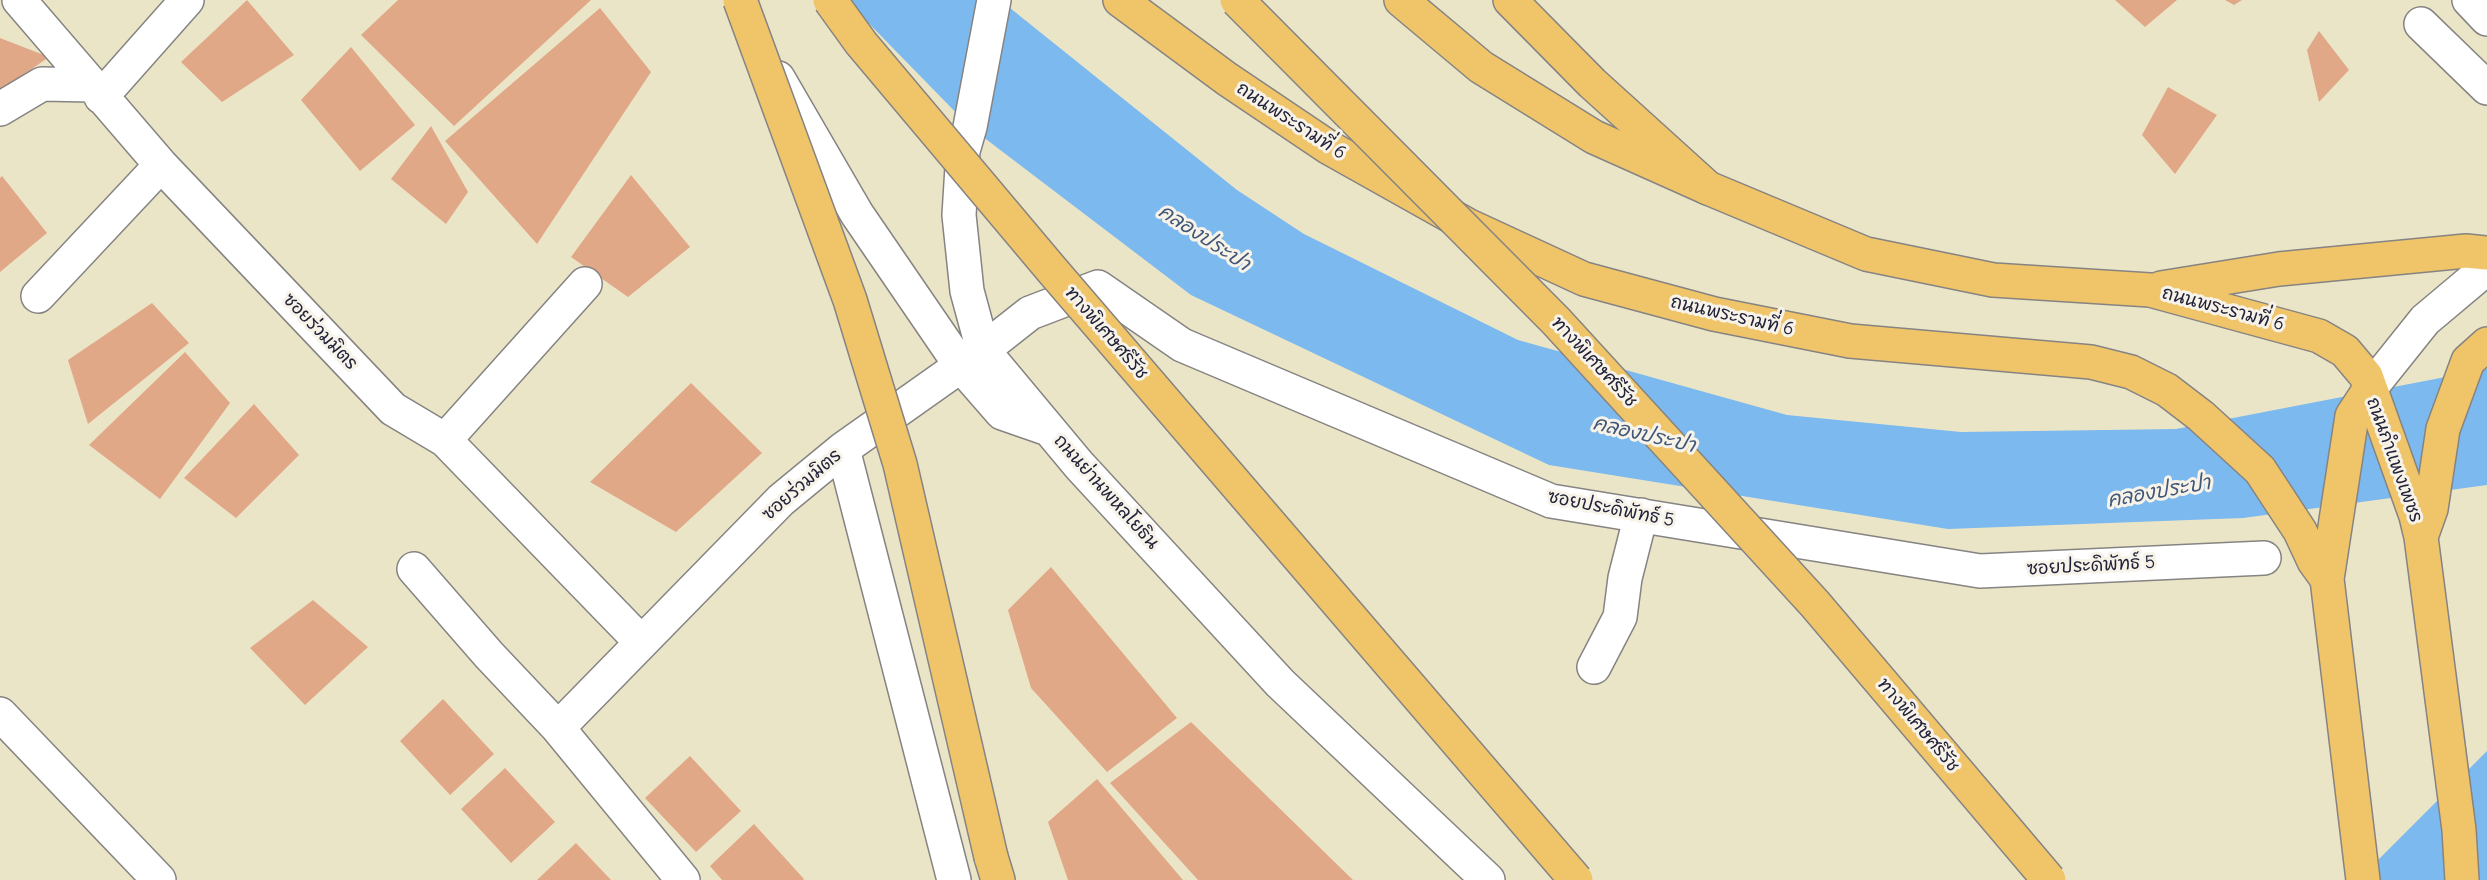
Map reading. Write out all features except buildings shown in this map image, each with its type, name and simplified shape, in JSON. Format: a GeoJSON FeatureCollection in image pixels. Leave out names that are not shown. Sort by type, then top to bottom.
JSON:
{"type":"FeatureCollection","features":[{"type":"Feature","properties":{"kind":"main road"},"geometry":{"type":"LineString","coordinates":[[738,0],[850,300],[900,464],[994,869]]}},
{"type":"Feature","properties":{"kind":"main road","name":"ทางพิเศษศรีรัช"},"geometry":{"type":"LineString","coordinates":[[830,0],[861,43],[1044,261],[1576,880]]}},
{"type":"Feature","properties":{"kind":"main road","name":"ถนนพระรามที่ 6"},"geometry":{"type":"LineString","coordinates":[[1120,0],[1227,80],[1328,147],[1467,225],[1584,279],[1714,314],[1850,341],[2091,362],[2131,372],[2167,390],[2201,416],[2260,470],[2300,531],[2314,561],[2327,579]]}},
{"type":"Feature","properties":{"kind":"main road","name":"ทางพิเศษศรีรัช"},"geometry":{"type":"LineString","coordinates":[[1237,0],[1557,321],[1815,604],[2049,880]]}},
{"type":"Feature","properties":{"kind":"main road"},"geometry":{"type":"LineString","coordinates":[[1401,0],[1481,67],[1585,131],[1708,188]]}},
{"type":"Feature","properties":{"kind":"main road","name":"ถนนพระรามที่ 6"},"geometry":{"type":"LineString","coordinates":[[1510,0],[1592,83],[1708,188],[1866,254],[1993,280],[2150,290],[2319,336],[2345,351],[2355,361],[2366,376],[2369,390]]}},
{"type":"Feature","properties":{"kind":"main road"},"geometry":{"type":"LineString","coordinates":[[2150,290],[2279,269],[2482,254]]}},
{"type":"Feature","properties":{"kind":"main road"},"geometry":{"type":"LineString","coordinates":[[2421,537],[2431,509],[2443,429],[2468,361],[2487,344]]}},
{"type":"Feature","properties":{"kind":"main road","name":"ถนนกำแพงเพชร"},"geometry":{"type":"LineString","coordinates":[[2369,390],[2416,516],[2421,537],[2459,830],[2462,880]]}},
{"type":"Feature","properties":{"kind":"main road","name":"ถนนกำแพงเพชร"},"geometry":{"type":"LineString","coordinates":[[2362,880],[2327,579],[2352,416],[2369,390]]}},
{"type":"Feature","properties":{"kind":"street","name":"ซอยร่วมมิตร"},"geometry":{"type":"LineString","coordinates":[[19,0],[161,165],[393,409],[445,440],[641,642]]}},
{"type":"Feature","properties":{"kind":"street"},"geometry":{"type":"LineString","coordinates":[[0,109],[42,84],[97,91],[187,0]]}},
{"type":"Feature","properties":{"kind":"street"},"geometry":{"type":"LineString","coordinates":[[738,0],[758,45],[857,214],[972,358]]}},
{"type":"Feature","properties":{"kind":"street","name":"ถนนย่านพหลโยธิน"},"geometry":{"type":"LineString","coordinates":[[994,0],[970,127],[963,151],[959,215],[972,358],[1050,430],[1280,683],[1488,880]]}},
{"type":"Feature","properties":{"kind":"street"},"geometry":{"type":"LineString","coordinates":[[2469,0],[2487,19]]}},
{"type":"Feature","properties":{"kind":"street"},"geometry":{"type":"LineString","coordinates":[[2421,24],[2487,88]]}},
{"type":"Feature","properties":{"kind":"street"},"geometry":{"type":"LineString","coordinates":[[38,296],[161,165]]}},
{"type":"Feature","properties":{"kind":"street"},"geometry":{"type":"LineString","coordinates":[[2369,390],[2482,254]]}},
{"type":"Feature","properties":{"kind":"street"},"geometry":{"type":"LineString","coordinates":[[445,440],[585,284]]}},
{"type":"Feature","properties":{"kind":"street","name":"ซอยประดิพัทธ์ 5"},"geometry":{"type":"LineString","coordinates":[[972,358],[1030,313],[1098,287],[1182,345],[1551,501],[1980,572],[2264,558]]}},
{"type":"Feature","properties":{"kind":"street","name":"ซอยร่วมมิตร"},"geometry":{"type":"LineString","coordinates":[[558,728],[781,500],[843,449],[972,358]]}},
{"type":"Feature","properties":{"kind":"street"},"geometry":{"type":"LineString","coordinates":[[843,449],[954,880]]}},
{"type":"Feature","properties":{"kind":"street"},"geometry":{"type":"LineString","coordinates":[[1594,667],[1620,617],[1625,578],[1641,515]]}},
{"type":"Feature","properties":{"kind":"street"},"geometry":{"type":"LineString","coordinates":[[414,569],[489,655],[558,728],[683,880]]}},
{"type":"Feature","properties":{"kind":"street"},"geometry":{"type":"LineString","coordinates":[[0,714],[159,880]]}},
{"type":"Feature","properties":{"kind":"water","name":"คลองประปา"},"geometry":{"type":"Polygon","coordinates":[[[846,0],[1000,0],[1237,190],[1304,234],[1518,340],[1787,415],[1961,432],[2176,429],[2487,369],[2487,485],[2243,518],[1948,529],[1549,465],[1191,295],[970,127],[846,0]]]}},
{"type":"Feature","properties":{"kind":"water"},"geometry":{"type":"Polygon","coordinates":[[[2487,751],[2487,880],[2358,880],[2487,751]]]}}]}
